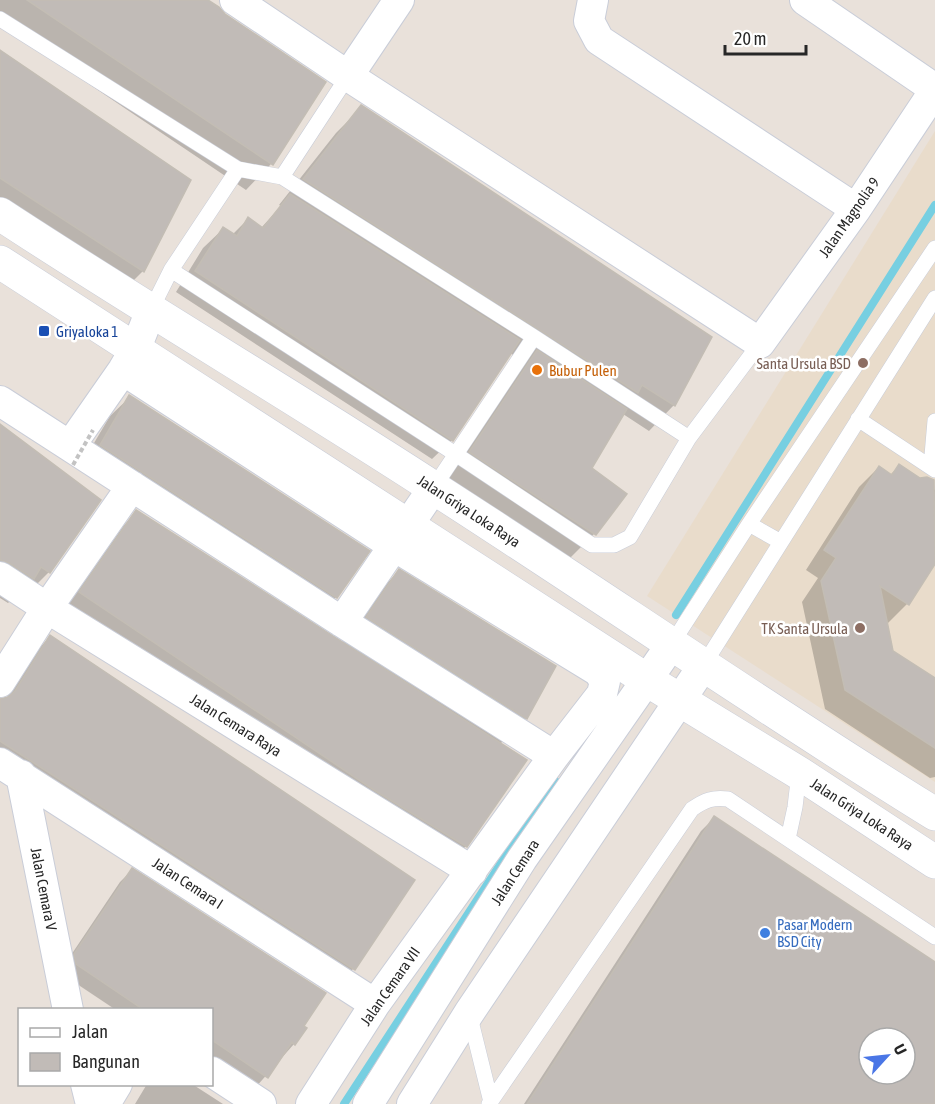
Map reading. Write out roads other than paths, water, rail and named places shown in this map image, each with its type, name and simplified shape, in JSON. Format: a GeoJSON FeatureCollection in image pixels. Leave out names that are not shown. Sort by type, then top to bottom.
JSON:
{"type":"FeatureCollection","features":[{"type":"Feature","properties":{"kind":"main road","name":"Jalan Griya Loka Raya"},"geometry":{"type":"LineString","coordinates":[[0,214],[434,488],[826,747],[935,814]]}},
{"type":"Feature","properties":{"kind":"main road","name":"Jalan Griya Loka Raya"},"geometry":{"type":"LineString","coordinates":[[0,262],[129,359],[401,536],[681,699],[935,862]]}},
{"type":"Feature","properties":{"kind":"street"},"geometry":{"type":"LineString","coordinates":[[235,0],[348,76],[760,343]]}},
{"type":"Feature","properties":{"kind":"street"},"geometry":{"type":"LineString","coordinates":[[348,76],[399,0]]}},
{"type":"Feature","properties":{"kind":"street"},"geometry":{"type":"LineString","coordinates":[[593,0],[589,21],[599,40],[856,209]]}},
{"type":"Feature","properties":{"kind":"street"},"geometry":{"type":"LineString","coordinates":[[805,0],[935,89]]}},
{"type":"Feature","properties":{"kind":"street","name":"Jalan Magnolia 9"},"geometry":{"type":"LineString","coordinates":[[760,343],[856,209],[935,89]]}},
{"type":"Feature","properties":{"kind":"street"},"geometry":{"type":"LineString","coordinates":[[79,447],[129,359],[151,310]]}},
{"type":"Feature","properties":{"kind":"street"},"geometry":{"type":"LineString","coordinates":[[0,401],[79,447],[132,486],[554,756]]}},
{"type":"Feature","properties":{"kind":"street"},"geometry":{"type":"LineString","coordinates":[[0,682],[46,608],[132,486]]}},
{"type":"Feature","properties":{"kind":"street"},"geometry":{"type":"LineString","coordinates":[[342,622],[434,488]]}},
{"type":"Feature","properties":{"kind":"street","name":"Jalan Cemara VII"},"geometry":{"type":"LineString","coordinates":[[311,1104],[375,1004],[554,756],[602,694],[605,681],[598,671],[401,536]]}},
{"type":"Feature","properties":{"kind":"street","name":"Jalan Cemara Raya"},"geometry":{"type":"LineString","coordinates":[[0,578],[472,871]]}},
{"type":"Feature","properties":{"kind":"street","name":"Jalan Cemara"},"geometry":{"type":"LineString","coordinates":[[368,1104],[522,859],[671,645]]}},
{"type":"Feature","properties":{"kind":"street"},"geometry":{"type":"LineString","coordinates":[[412,1104],[469,1013],[703,666]]}},
{"type":"Feature","properties":{"kind":"street","name":"Jalan Cemara I"},"geometry":{"type":"LineString","coordinates":[[10,769],[375,1004]]}},
{"type":"Feature","properties":{"kind":"street","name":"Jalan Cemara V"},"geometry":{"type":"LineString","coordinates":[[10,769],[73,1008]]}},
{"type":"Feature","properties":{"kind":"street"},"geometry":{"type":"LineString","coordinates":[[213,1073],[261,1104]]}},
{"type":"Feature","properties":{"kind":"street"},"geometry":{"type":"LineString","coordinates":[[86,1086],[91,1104]]}},
{"type":"Feature","properties":{"kind":"street"},"geometry":{"type":"LineString","coordinates":[[105,1104],[116,1086]]}},
{"type":"Feature","properties":{"kind":"lane"},"geometry":{"type":"LineString","coordinates":[[0,19],[238,169],[282,177],[689,438]]}},
{"type":"Feature","properties":{"kind":"lane"},"geometry":{"type":"LineString","coordinates":[[282,177],[348,76]]}},
{"type":"Feature","properties":{"kind":"lane"},"geometry":{"type":"LineString","coordinates":[[151,310],[171,270],[238,169]]}},
{"type":"Feature","properties":{"kind":"lane"},"geometry":{"type":"LineString","coordinates":[[671,645],[749,524],[935,248]]}},
{"type":"Feature","properties":{"kind":"lane"},"geometry":{"type":"LineString","coordinates":[[171,270],[592,545],[614,545],[630,537],[689,438],[760,343]]}},
{"type":"Feature","properties":{"kind":"lane"},"geometry":{"type":"LineString","coordinates":[[703,666],[935,298]]}},
{"type":"Feature","properties":{"kind":"lane"},"geometry":{"type":"LineString","coordinates":[[434,488],[534,337]]}},
{"type":"Feature","properties":{"kind":"lane"},"geometry":{"type":"LineString","coordinates":[[858,419],[933,468]]}},
{"type":"Feature","properties":{"kind":"lane"},"geometry":{"type":"LineString","coordinates":[[933,468],[935,421]]}},
{"type":"Feature","properties":{"kind":"lane"},"geometry":{"type":"LineString","coordinates":[[749,524],[781,542]]}},
{"type":"Feature","properties":{"kind":"lane"},"geometry":{"type":"LineString","coordinates":[[788,839],[799,773]]}},
{"type":"Feature","properties":{"kind":"lane"},"geometry":{"type":"LineString","coordinates":[[490,1103],[692,809],[704,801],[715,797],[728,799],[935,937]]}},
{"type":"Feature","properties":{"kind":"lane"},"geometry":{"type":"LineString","coordinates":[[469,1013],[490,1103]]}},
{"type":"Feature","properties":{"kind":"waterway"},"geometry":{"type":"LineString","coordinates":[[676,615],[935,205]]}},
{"type":"Feature","properties":{"kind":"waterway"},"geometry":{"type":"LineString","coordinates":[[344,1104],[522,831],[557,782]]}},
{"type":"Feature","properties":{"kind":"place","name":"Griyaloka 1"},"geometry":{"type":"Point","coordinates":[44,331]}},
{"type":"Feature","properties":{"kind":"place","name":"Santa Ursula BSD"},"geometry":{"type":"Point","coordinates":[863,363]}},
{"type":"Feature","properties":{"kind":"place","name":"Bubur Pulen"},"geometry":{"type":"Point","coordinates":[537,370]}},
{"type":"Feature","properties":{"kind":"place","name":"TK Santa Ursula"},"geometry":{"type":"Point","coordinates":[860,628]}},
{"type":"Feature","properties":{"kind":"place","name":"Pasar Modern BSD City"},"geometry":{"type":"Point","coordinates":[765,933]}}]}
